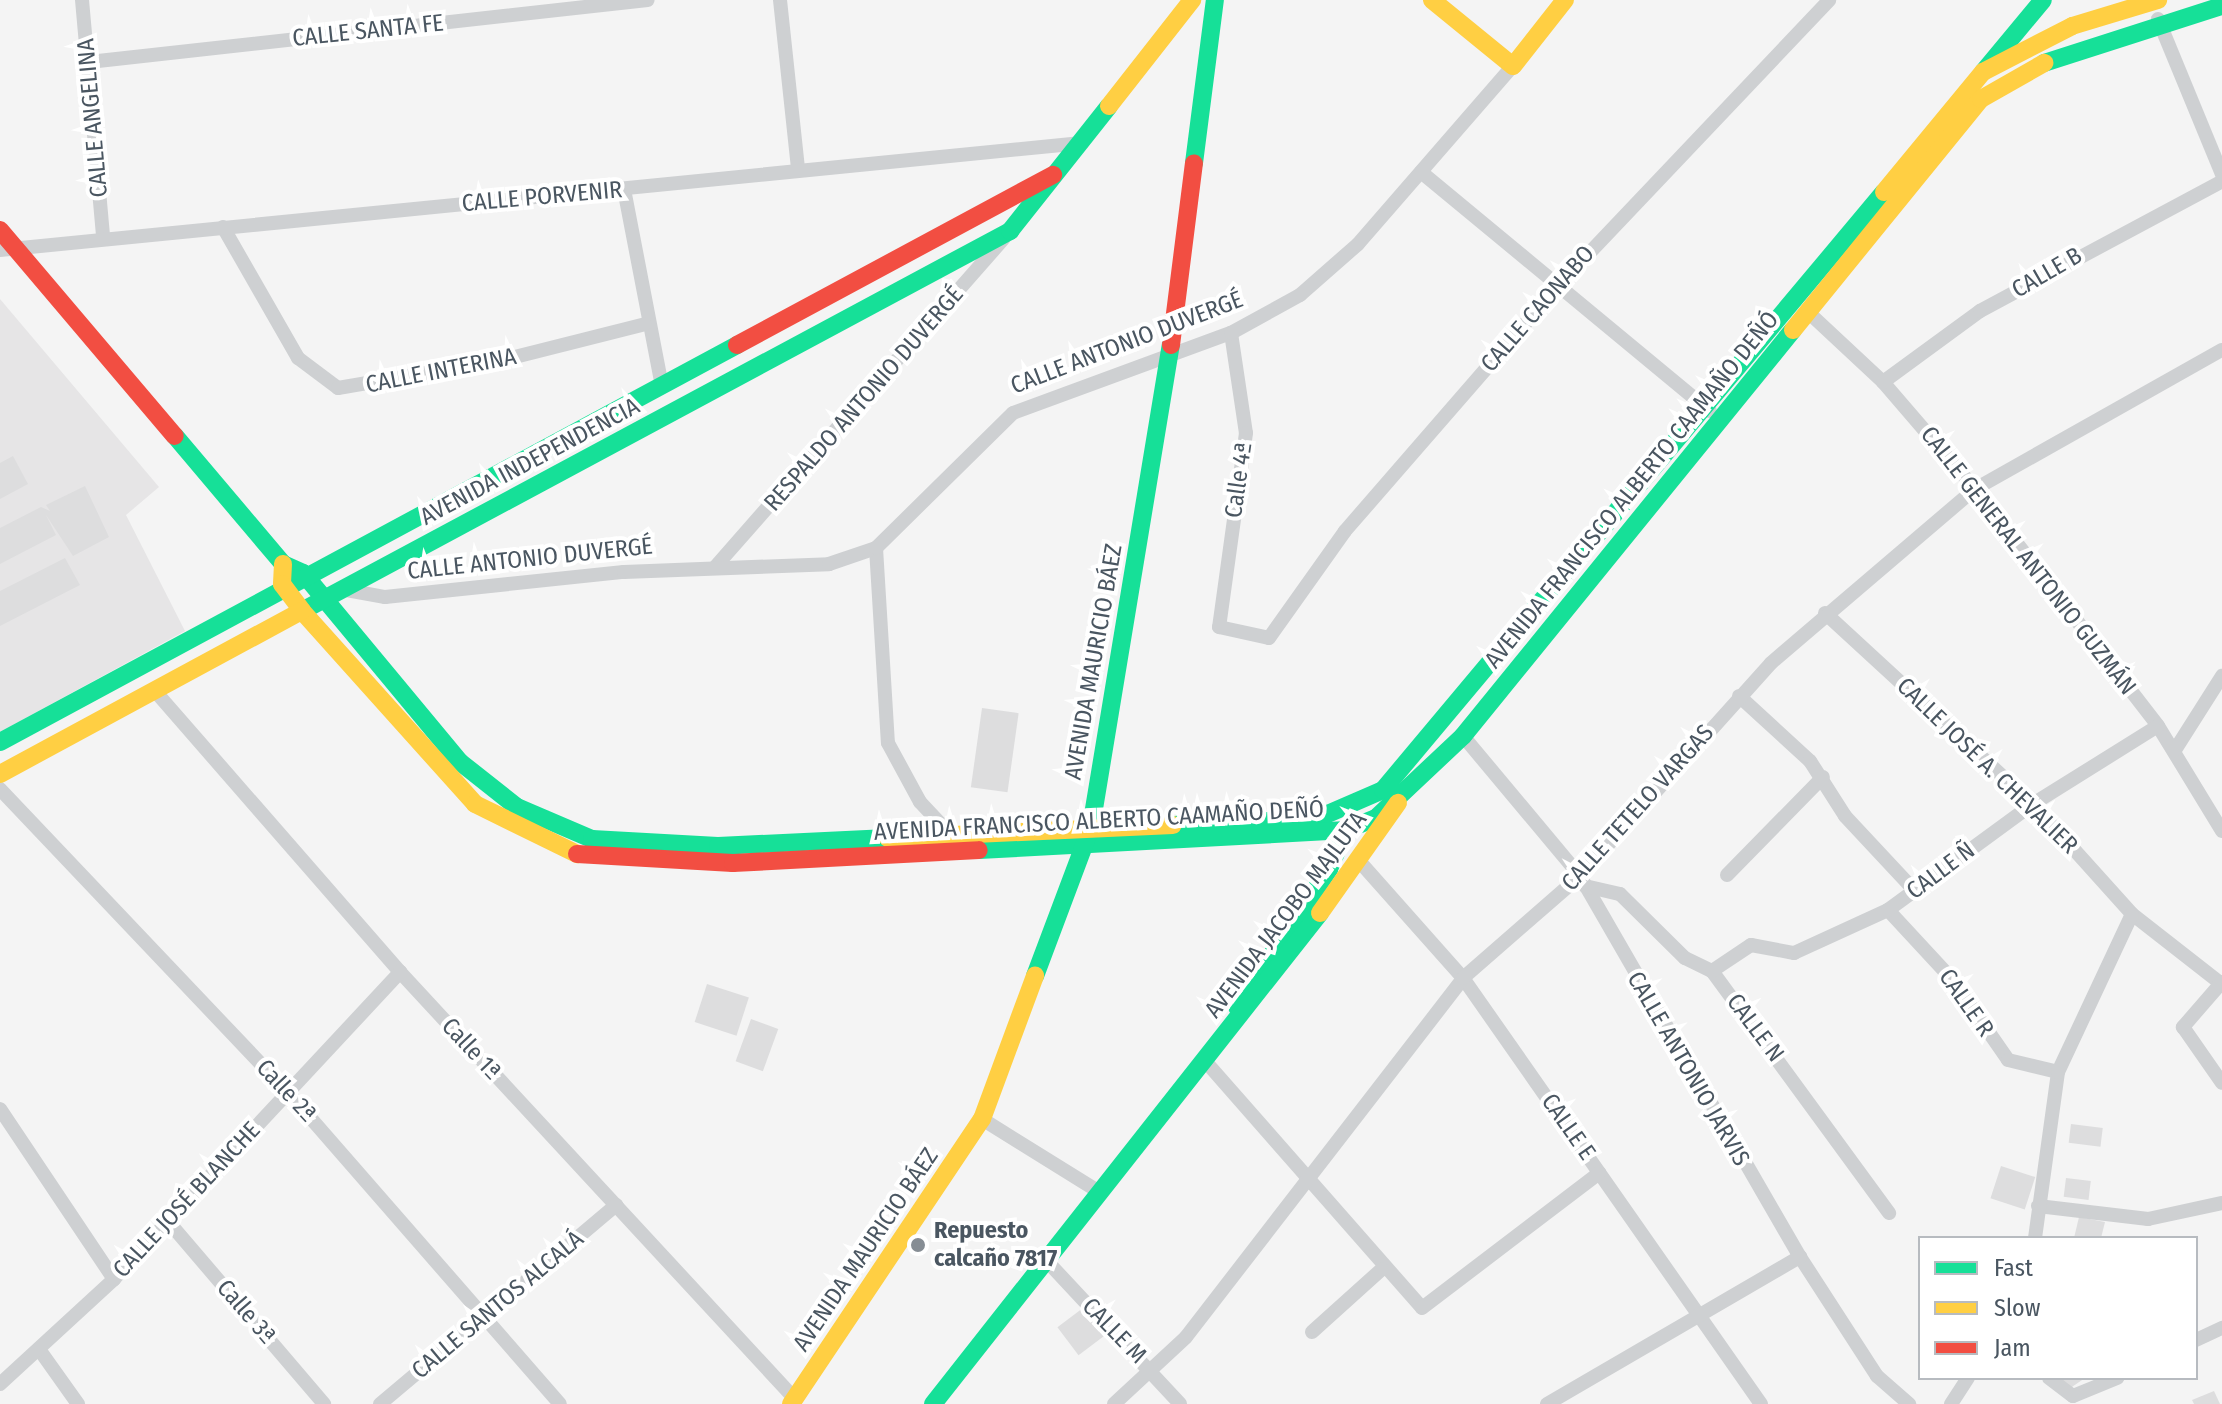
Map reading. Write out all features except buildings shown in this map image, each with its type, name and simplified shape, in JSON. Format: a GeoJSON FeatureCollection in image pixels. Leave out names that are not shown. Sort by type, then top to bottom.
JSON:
{"type":"FeatureCollection","features":[{"type":"Feature","properties":{"kind":"main road","name":"AVENIDA INDEPENDENCIA"},"geometry":{"type":"LineString","coordinates":[[0,774],[1010,231],[1063,169],[1192,0]]}},
{"type":"Feature","properties":{"kind":"main road","name":"AVENIDA MAURICIO BÁEZ"},"geometry":{"type":"LineString","coordinates":[[793,1402],[982,1119],[1091,827],[1170,357],[1215,0]]}},
{"type":"Feature","properties":{"kind":"main road"},"geometry":{"type":"LineString","coordinates":[[1432,0],[1513,66]]}},
{"type":"Feature","properties":{"kind":"main road","name":"CALLE ANTONIO DUVERGÉ"},"geometry":{"type":"LineString","coordinates":[[1513,66],[1565,0]]}},
{"type":"Feature","properties":{"kind":"main road"},"geometry":{"type":"LineString","coordinates":[[1983,72],[2043,0]]}},
{"type":"Feature","properties":{"kind":"main road","name":"AVENIDA FRANCISCO ALBERTO CAAMAÑO DEÑÓ"},"geometry":{"type":"LineString","coordinates":[[282,584],[302,611],[475,804],[565,853],[733,863],[1082,850],[1346,830],[1403,795],[1463,736],[1983,72],[2072,26],[2141,2]]}},
{"type":"Feature","properties":{"kind":"main road","name":"AVENIDA FRANCISCO ALBERTO CAAMAÑO DEÑÓ"},"geometry":{"type":"LineString","coordinates":[[0,230],[8,249],[283,564],[303,573],[460,762],[517,807],[592,839],[718,846],[1316,819],[1383,790],[1713,414],[1808,312],[1981,99],[2057,56],[2222,6]]}},
{"type":"Feature","properties":{"kind":"main road","name":"AVENIDA INDEPENDENCIA"},"geometry":{"type":"LineString","coordinates":[[0,742],[282,584],[1063,169]]}},
{"type":"Feature","properties":{"kind":"main road"},"geometry":{"type":"LineString","coordinates":[[282,584],[283,564]]}},
{"type":"Feature","properties":{"kind":"main road","name":"AVENIDA JACOBO MAJLUTA"},"geometry":{"type":"LineString","coordinates":[[933,1404],[1096,1190],[1206,1062],[1360,862],[1403,795]]}},
{"type":"Feature","properties":{"kind":"main road","name":"AVENIDA JACOBO MAJLUTA"},"geometry":{"type":"LineString","coordinates":[[1206,1062],[1329,869],[1346,830]]}},
{"type":"Feature","properties":{"kind":"street","name":"CALLE ANGELINA"},"geometry":{"type":"LineString","coordinates":[[82,0],[103,236]]}},
{"type":"Feature","properties":{"kind":"street","name":"CALLE SANTA FE"},"geometry":{"type":"LineString","coordinates":[[89,62],[648,0]]}},
{"type":"Feature","properties":{"kind":"street"},"geometry":{"type":"LineString","coordinates":[[780,0],[798,169]]}},
{"type":"Feature","properties":{"kind":"street","name":"CALLE CAONABO"},"geometry":{"type":"LineString","coordinates":[[1220,628],[1271,637],[1345,531],[1558,286],[1829,0]]}},
{"type":"Feature","properties":{"kind":"street"},"geometry":{"type":"LineString","coordinates":[[2141,2],[2170,52],[2222,174]]}},
{"type":"Feature","properties":{"kind":"street","name":"CALLE ANTONIO DUVERGÉ"},"geometry":{"type":"LineString","coordinates":[[341,588],[385,597],[716,566],[829,564],[876,548],[1013,413],[1231,333],[1289,303],[1338,265],[1513,66]]}},
{"type":"Feature","properties":{"kind":"street","name":"CALLE PORVENIR"},"geometry":{"type":"LineString","coordinates":[[8,249],[103,236],[624,189],[798,169],[1083,143]]}},
{"type":"Feature","properties":{"kind":"street"},"geometry":{"type":"LineString","coordinates":[[1421,172],[1713,414]]}},
{"type":"Feature","properties":{"kind":"street","name":"CALLE B"},"geometry":{"type":"LineString","coordinates":[[1883,382],[1980,311],[2222,181]]}},
{"type":"Feature","properties":{"kind":"street"},"geometry":{"type":"LineString","coordinates":[[624,189],[645,324],[661,382]]}},
{"type":"Feature","properties":{"kind":"street","name":"CALLE INTERINA"},"geometry":{"type":"LineString","coordinates":[[223,227],[298,358],[338,388],[507,359],[645,324]]}},
{"type":"Feature","properties":{"kind":"street","name":"RESPALDO ANTONIO DUVERGÉ"},"geometry":{"type":"LineString","coordinates":[[716,566],[1010,231]]}},
{"type":"Feature","properties":{"kind":"street","name":"CALLE GENERAL ANTONIO GUZMÁN"},"geometry":{"type":"LineString","coordinates":[[1808,312],[1883,382],[1975,489],[2158,726],[2222,831]]}},
{"type":"Feature","properties":{"kind":"street","name":"Calle 4ª"},"geometry":{"type":"LineString","coordinates":[[1220,628],[1246,433],[1231,333]]}},
{"type":"Feature","properties":{"kind":"street","name":"CALLE TETELO VARGAS"},"geometry":{"type":"LineString","coordinates":[[1114,1404],[1153,1372],[1308,1183],[1401,1050],[1463,978],[1583,881],[1739,696],[1825,613],[1975,489],[2222,350]]}},
{"type":"Feature","properties":{"kind":"street"},"geometry":{"type":"LineString","coordinates":[[876,548],[888,743],[920,802],[950,834]]}},
{"type":"Feature","properties":{"kind":"street","name":"CALLE JOSÉ A. CHEVALIER"},"geometry":{"type":"LineString","coordinates":[[1825,613],[2033,804],[2132,914],[2220,982]]}},
{"type":"Feature","properties":{"kind":"street"},"geometry":{"type":"LineString","coordinates":[[2175,750],[2222,676]]}},
{"type":"Feature","properties":{"kind":"street","name":"Calle 1ª"},"geometry":{"type":"LineString","coordinates":[[155,691],[400,972],[793,1402]]}},
{"type":"Feature","properties":{"kind":"street"},"geometry":{"type":"LineString","coordinates":[[1739,696],[1823,777],[1845,816],[1915,891]]}},
{"type":"Feature","properties":{"kind":"street","name":"CALLE Ñ"},"geometry":{"type":"LineString","coordinates":[[1712,971],[1751,945],[1794,953],[1888,910],[2033,804],[2158,726]]}},
{"type":"Feature","properties":{"kind":"street","name":"CALLE ANTONIO JARVIS"},"geometry":{"type":"LineString","coordinates":[[1463,736],[1583,881],[1800,1257],[1877,1376],[1909,1404]]}},
{"type":"Feature","properties":{"kind":"street"},"geometry":{"type":"LineString","coordinates":[[1727,875],[1823,777]]}},
{"type":"Feature","properties":{"kind":"street","name":"Calle 2ª"},"geometry":{"type":"LineString","coordinates":[[0,789],[287,1091],[488,1316],[560,1404]]}},
{"type":"Feature","properties":{"kind":"street","name":"CALLE E"},"geometry":{"type":"LineString","coordinates":[[1360,862],[1463,978],[1761,1404]]}},
{"type":"Feature","properties":{"kind":"street","name":"CALLE N"},"geometry":{"type":"LineString","coordinates":[[1583,881],[1620,894],[1685,958],[1712,971],[1889,1213]]}},
{"type":"Feature","properties":{"kind":"street","name":"CALLE R"},"geometry":{"type":"LineString","coordinates":[[1888,910],[1952,979],[2008,1060],[2058,1072]]}},
{"type":"Feature","properties":{"kind":"street"},"geometry":{"type":"LineString","coordinates":[[2035,1236],[2058,1072],[2132,914]]}},
{"type":"Feature","properties":{"kind":"street","name":"CALLE JOSÉ BLANCHE"},"geometry":{"type":"LineString","coordinates":[[0,1384],[41,1352],[114,1279],[400,972]]}},
{"type":"Feature","properties":{"kind":"street"},"geometry":{"type":"LineString","coordinates":[[2220,982],[2183,1029],[2222,1083]]}},
{"type":"Feature","properties":{"kind":"street"},"geometry":{"type":"LineString","coordinates":[[1206,1062],[1416,1307],[1428,1307],[1599,1173]]}},
{"type":"Feature","properties":{"kind":"street"},"geometry":{"type":"LineString","coordinates":[[0,1109],[114,1279]]}},
{"type":"Feature","properties":{"kind":"street"},"geometry":{"type":"LineString","coordinates":[[982,1119],[1096,1190]]}},
{"type":"Feature","properties":{"kind":"street"},"geometry":{"type":"LineString","coordinates":[[2038,1206],[2148,1219],[2222,1203]]}},
{"type":"Feature","properties":{"kind":"street","name":"CALLE SANTOS ALCALÁ"},"geometry":{"type":"LineString","coordinates":[[380,1404],[616,1205]]}},
{"type":"Feature","properties":{"kind":"street","name":"Calle 3ª"},"geometry":{"type":"LineString","coordinates":[[167,1220],[324,1404]]}},
{"type":"Feature","properties":{"kind":"street"},"geometry":{"type":"LineString","coordinates":[[1555,1402],[1695,1312],[1800,1257]]}},
{"type":"Feature","properties":{"kind":"street","name":"CALLE M"},"geometry":{"type":"LineString","coordinates":[[1045,1259],[1180,1404]]}},
{"type":"Feature","properties":{"kind":"street"},"geometry":{"type":"LineString","coordinates":[[1312,1332],[1382,1269]]}},
{"type":"Feature","properties":{"kind":"street"},"geometry":{"type":"LineString","coordinates":[[2198,1339],[2222,1328]]}},
{"type":"Feature","properties":{"kind":"street"},"geometry":{"type":"LineString","coordinates":[[41,1352],[78,1404]]}},
{"type":"Feature","properties":{"kind":"street"},"geometry":{"type":"LineString","coordinates":[[1951,1404],[1967,1380]]}},
{"type":"Feature","properties":{"kind":"street"},"geometry":{"type":"LineString","coordinates":[[2052,1380],[2073,1396],[2112,1380]]}},
{"type":"Feature","properties":{"kind":"street"},"geometry":{"type":"LineString","coordinates":[[946,1404],[949,1384]]}},
{"type":"Feature","properties":{"kind":"shaded area"},"geometry":{"type":"Polygon","coordinates":[[[0,299],[159,487],[126,515],[185,631],[0,732],[0,299]]]}},
{"type":"Feature","properties":{"kind":"traffic: fast"},"geometry":{"type":"LineString","coordinates":[[1194,163],[1215,0]]}},
{"type":"Feature","properties":{"kind":"traffic: fast"},"geometry":{"type":"LineString","coordinates":[[1984,71],[2043,0]]}},
{"type":"Feature","properties":{"kind":"traffic: fast"},"geometry":{"type":"LineString","coordinates":[[2044,63],[2222,6]]}},
{"type":"Feature","properties":{"kind":"traffic: fast"},"geometry":{"type":"LineString","coordinates":[[302,611],[1010,231],[1109,106]]}},
{"type":"Feature","properties":{"kind":"traffic: fast"},"geometry":{"type":"LineString","coordinates":[[1173,825],[1316,819],[1383,790],[1884,192]]}},
{"type":"Feature","properties":{"kind":"traffic: fast"},"geometry":{"type":"LineString","coordinates":[[979,850],[1346,830],[1376,818],[1463,736],[1793,330]]}},
{"type":"Feature","properties":{"kind":"traffic: fast"},"geometry":{"type":"LineString","coordinates":[[0,742],[737,345]]}},
{"type":"Feature","properties":{"kind":"traffic: fast"},"geometry":{"type":"LineString","coordinates":[[1035,976],[1091,827],[1171,345]]}},
{"type":"Feature","properties":{"kind":"traffic: fast"},"geometry":{"type":"LineString","coordinates":[[175,436],[283,564],[303,573],[460,762],[517,807],[592,839],[718,846],[888,838]]}},
{"type":"Feature","properties":{"kind":"traffic: fast"},"geometry":{"type":"LineString","coordinates":[[1237,1007],[1329,869],[1346,830]]}},
{"type":"Feature","properties":{"kind":"traffic: fast"},"geometry":{"type":"LineString","coordinates":[[933,1404],[1320,913]]}},
{"type":"Feature","properties":{"kind":"traffic: slow"},"geometry":{"type":"LineString","coordinates":[[1109,106],[1192,0]]}},
{"type":"Feature","properties":{"kind":"traffic: slow"},"geometry":{"type":"LineString","coordinates":[[1432,0],[1513,66],[1565,0]]}},
{"type":"Feature","properties":{"kind":"traffic: slow"},"geometry":{"type":"LineString","coordinates":[[1884,192],[1983,72],[2072,26],[2158,0]]}},
{"type":"Feature","properties":{"kind":"traffic: slow"},"geometry":{"type":"LineString","coordinates":[[1793,330],[1981,99],[2044,63]]}},
{"type":"Feature","properties":{"kind":"traffic: slow"},"geometry":{"type":"LineString","coordinates":[[283,564],[282,584],[302,611],[475,804],[577,854]]}},
{"type":"Feature","properties":{"kind":"traffic: slow"},"geometry":{"type":"LineString","coordinates":[[0,774],[302,611]]}},
{"type":"Feature","properties":{"kind":"traffic: slow"},"geometry":{"type":"LineString","coordinates":[[1320,913],[1398,803]]}},
{"type":"Feature","properties":{"kind":"traffic: slow"},"geometry":{"type":"LineString","coordinates":[[888,838],[1173,825]]}},
{"type":"Feature","properties":{"kind":"traffic: slow"},"geometry":{"type":"LineString","coordinates":[[791,1404],[982,1119],[1035,976]]}},
{"type":"Feature","properties":{"kind":"traffic: jam"},"geometry":{"type":"LineString","coordinates":[[1171,345],[1194,163]]}},
{"type":"Feature","properties":{"kind":"traffic: jam"},"geometry":{"type":"LineString","coordinates":[[737,345],[1053,175]]}},
{"type":"Feature","properties":{"kind":"traffic: jam"},"geometry":{"type":"LineString","coordinates":[[0,230],[175,436]]}},
{"type":"Feature","properties":{"kind":"traffic: jam"},"geometry":{"type":"LineString","coordinates":[[577,854],[733,863],[979,850]]}},
{"type":"Feature","properties":{"kind":"place","name":"Repuesto calcaño 7817"},"geometry":{"type":"Point","coordinates":[918,1245]}}]}
